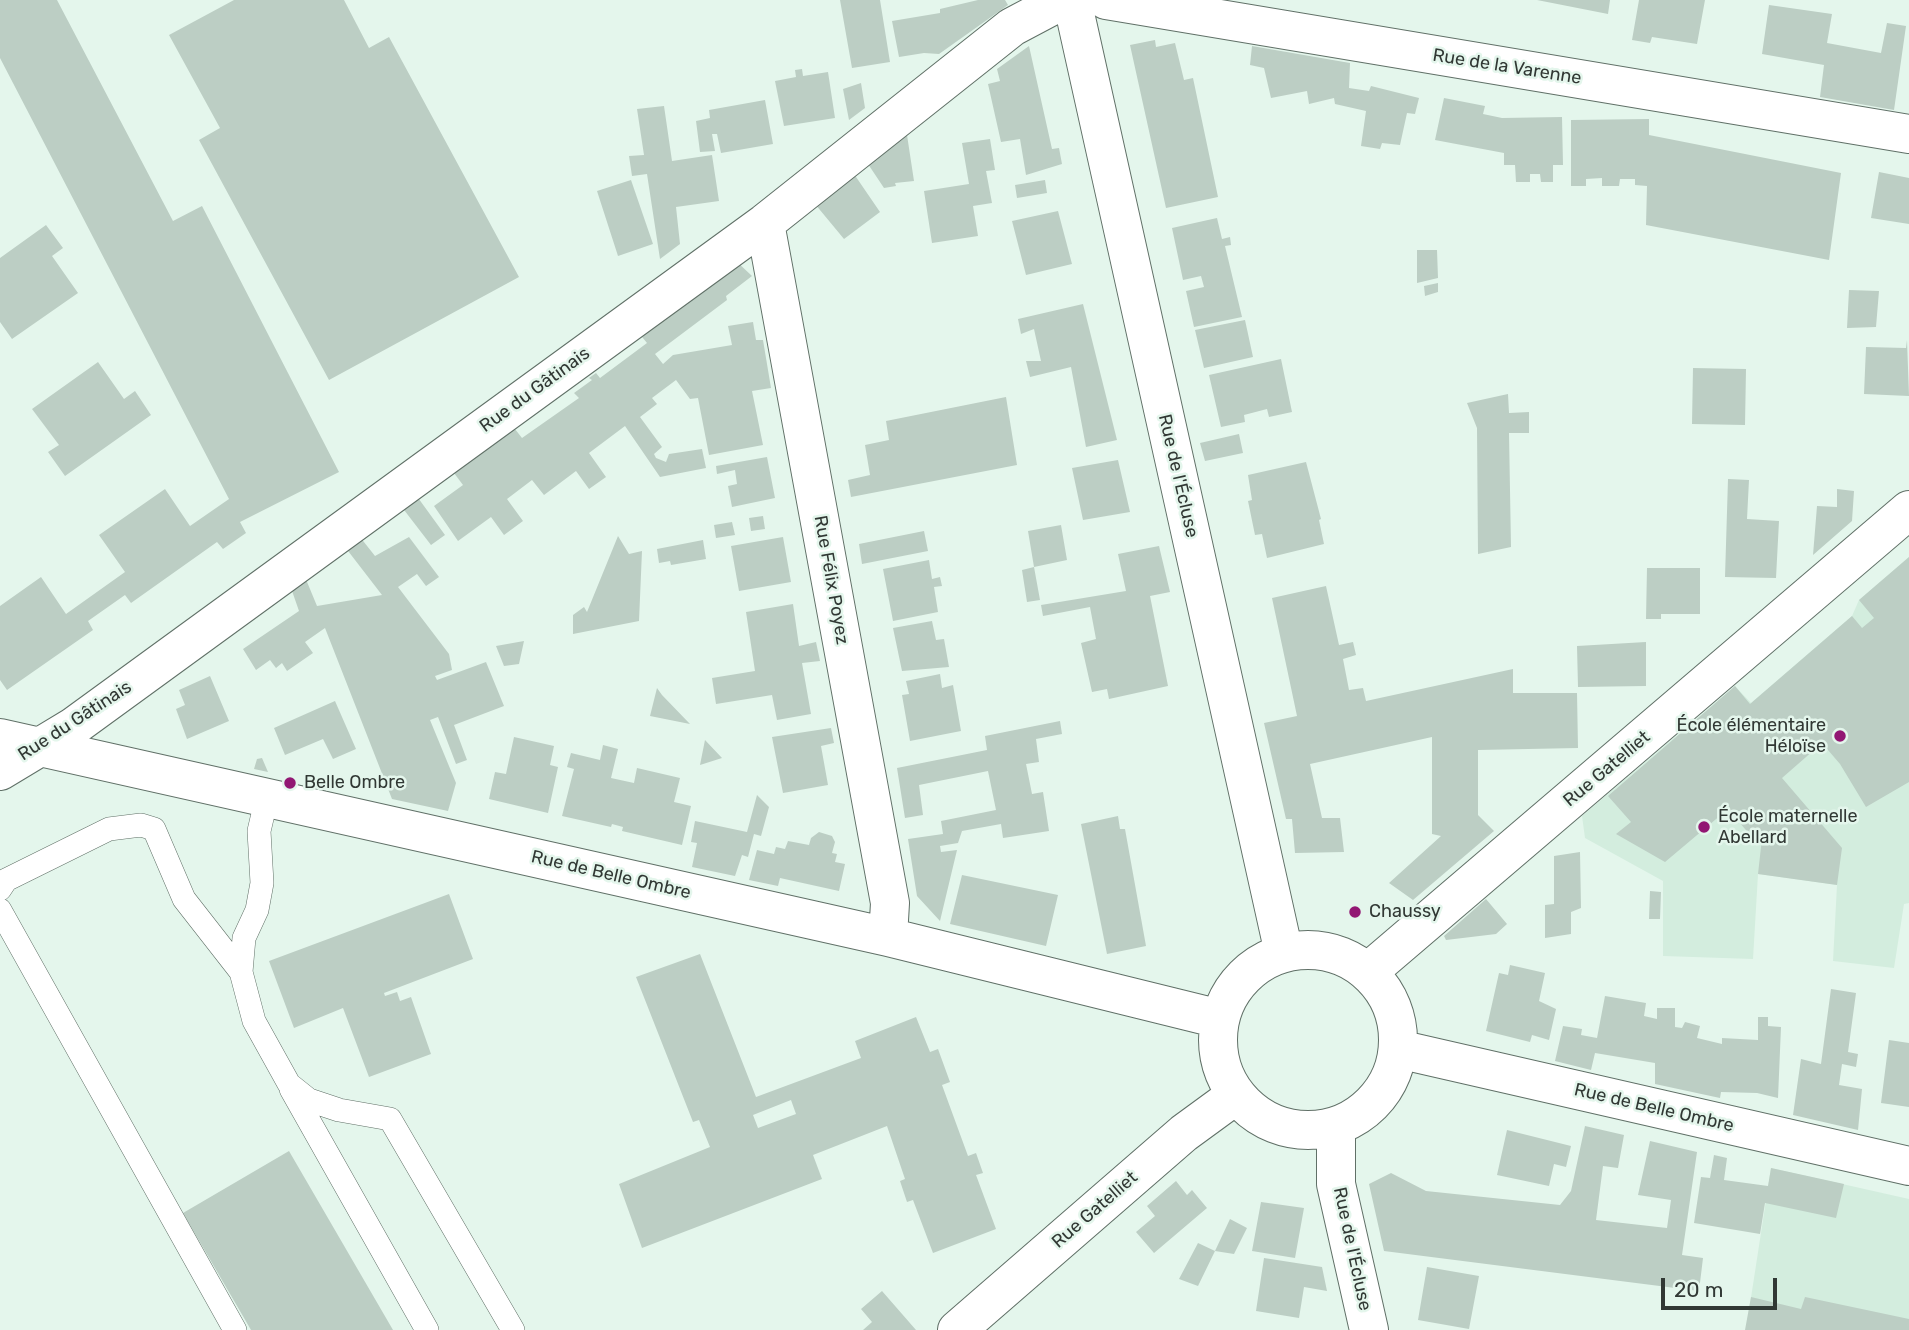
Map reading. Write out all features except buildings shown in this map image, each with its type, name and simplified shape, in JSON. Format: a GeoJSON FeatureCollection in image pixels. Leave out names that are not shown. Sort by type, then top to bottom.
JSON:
{"type":"FeatureCollection","features":[{"type":"Feature","properties":{"kind":"street","name":"Rue du Gâtinais"},"geometry":{"type":"LineString","coordinates":[[0,771],[73,727],[765,223],[1012,27],[1063,0]]}},
{"type":"Feature","properties":{"kind":"street","name":"Rue de l'Écluse"},"geometry":{"type":"LineString","coordinates":[[1072,0],[1284,953]]}},
{"type":"Feature","properties":{"kind":"street","name":"Rue de la Varenne"},"geometry":{"type":"LineString","coordinates":[[1106,0],[1909,134]]}},
{"type":"Feature","properties":{"kind":"street","name":"Rue Félix Poyez"},"geometry":{"type":"LineString","coordinates":[[765,223],[891,903],[888,937]]}},
{"type":"Feature","properties":{"kind":"street","name":"Rue Gatelliet"},"geometry":{"type":"LineString","coordinates":[[1368,972],[1909,510]]}},
{"type":"Feature","properties":{"kind":"street","name":"Rue de Belle Ombre"},"geometry":{"type":"LineString","coordinates":[[0,738],[888,937],[1220,1019]]}},
{"type":"Feature","properties":{"kind":"street"},"geometry":{"type":"LineString","coordinates":[[1314,950],[1343,956],[1368,972],[1390,1003],[1396,1021],[1398,1049],[1392,1074],[1378,1097],[1359,1115],[1336,1126],[1308,1130],[1281,1126],[1256,1114],[1237,1095],[1223,1072],[1217,1045],[1220,1019],[1228,996],[1243,976],[1262,962],[1284,953],[1314,950]]}},
{"type":"Feature","properties":{"kind":"street","name":"Rue de Belle Ombre"},"geometry":{"type":"LineString","coordinates":[[1398,1049],[1909,1166]]}},
{"type":"Feature","properties":{"kind":"street","name":"Rue Gatelliet"},"geometry":{"type":"LineString","coordinates":[[957,1330],[1184,1133],[1237,1095]]}},
{"type":"Feature","properties":{"kind":"street","name":"Rue de l'Écluse"},"geometry":{"type":"LineString","coordinates":[[1336,1126],[1336,1184],[1369,1330]]}},
{"type":"Feature","properties":{"kind":"lane"},"geometry":{"type":"LineString","coordinates":[[267,797],[259,831],[262,883],[257,910],[244,938],[241,972],[254,1021],[427,1330]]}},
{"type":"Feature","properties":{"kind":"lane"},"geometry":{"type":"LineString","coordinates":[[0,889],[6,880],[109,829],[141,825],[155,829],[184,899],[241,972]]}},
{"type":"Feature","properties":{"kind":"lane"},"geometry":{"type":"LineString","coordinates":[[0,910],[234,1330]]}},
{"type":"Feature","properties":{"kind":"lane"},"geometry":{"type":"LineString","coordinates":[[289,1084],[309,1100],[339,1110],[390,1119],[513,1330]]}},
{"type":"Feature","properties":{"kind":"shaded area"},"geometry":{"type":"Polygon","coordinates":[[[1909,557],[1909,903],[1904,904],[1894,968],[1833,961],[1837,885],[1758,874],[1753,959],[1663,956],[1663,881],[1585,838],[1582,816],[1735,686],[1751,703],[1852,616],[1859,600],[1909,557]]]}},
{"type":"Feature","properties":{"kind":"shaded area"},"geometry":{"type":"Polygon","coordinates":[[[1771,1168],[1909,1199],[1909,1330],[1746,1330],[1771,1168]]]}},
{"type":"Feature","properties":{"kind":"place","name":"École élémentaire Héloïse"},"geometry":{"type":"Point","coordinates":[1840,736]}},
{"type":"Feature","properties":{"kind":"place","name":"Belle Ombre"},"geometry":{"type":"Point","coordinates":[290,783]}},
{"type":"Feature","properties":{"kind":"place","name":"École maternelle Abellard"},"geometry":{"type":"Point","coordinates":[1704,827]}},
{"type":"Feature","properties":{"kind":"place","name":"Chaussy"},"geometry":{"type":"Point","coordinates":[1355,912]}}]}
